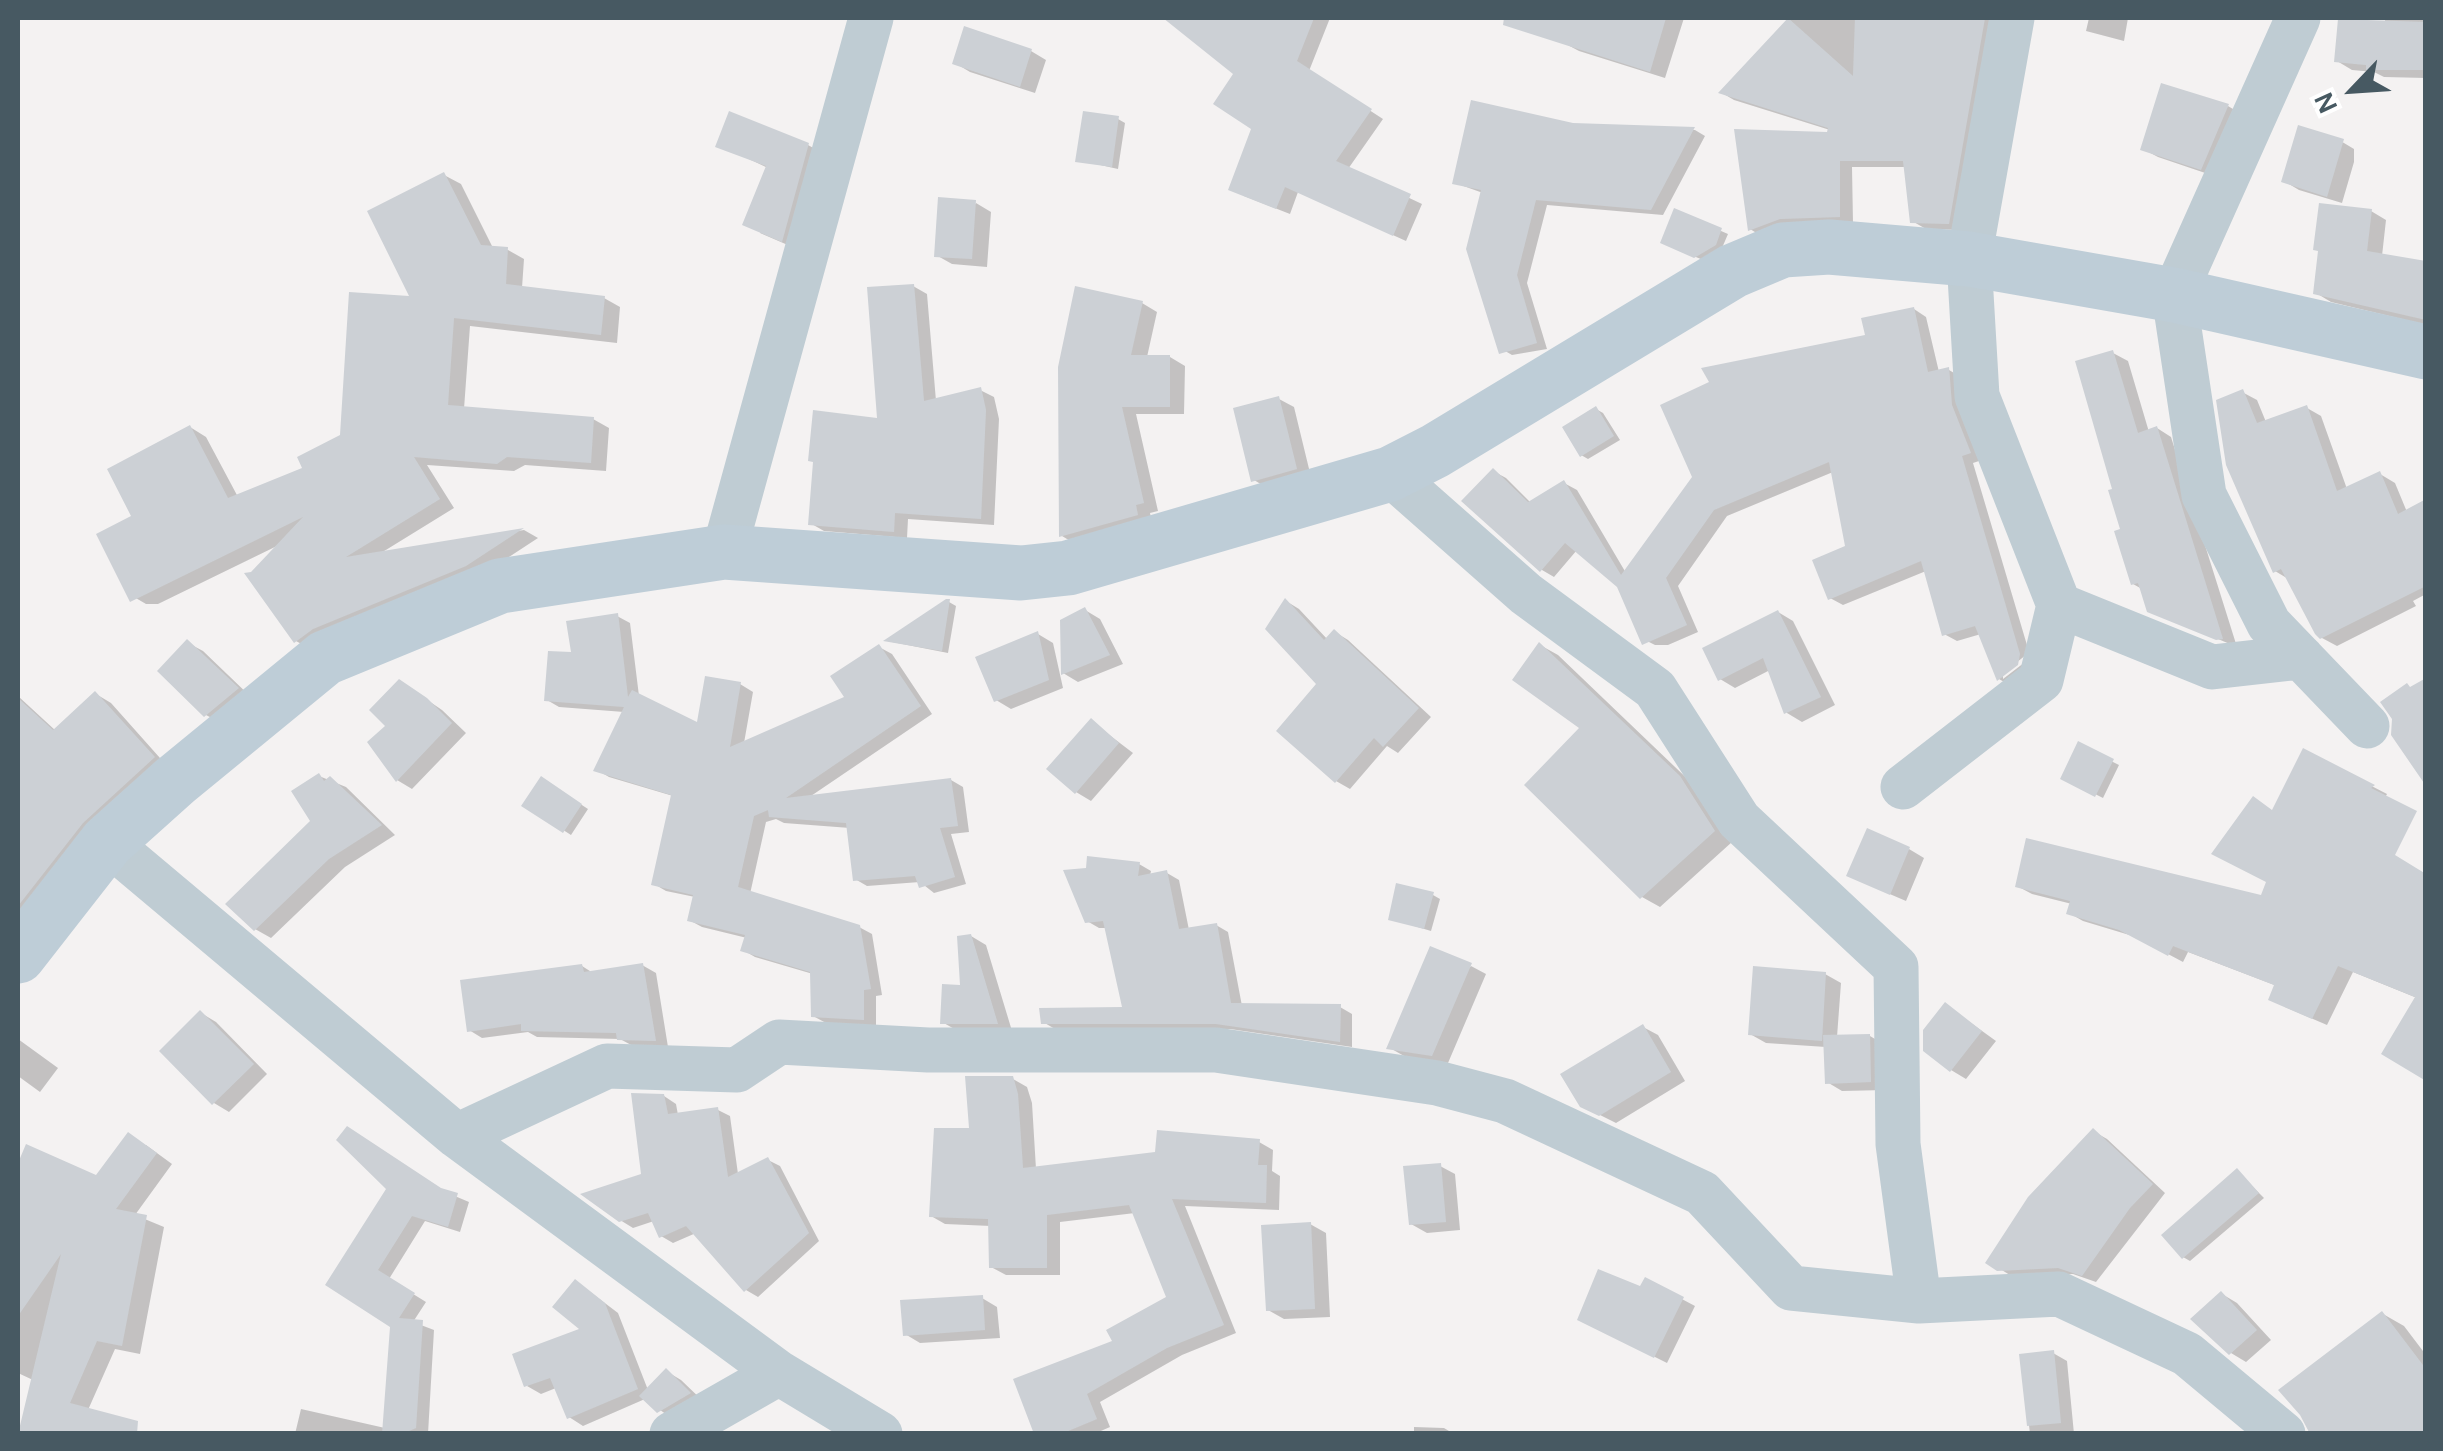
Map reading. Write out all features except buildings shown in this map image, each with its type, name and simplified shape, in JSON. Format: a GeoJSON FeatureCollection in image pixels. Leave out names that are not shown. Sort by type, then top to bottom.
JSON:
{"type":"FeatureCollection","features":[{"type":"Feature","properties":{"kind":"main road"},"geometry":{"type":"LineString","coordinates":[[18,956],[108,842],[175,781],[326,658],[500,586],[724,552],[1022,573],[1052,570],[1390,474],[1435,451],[1733,271],[1783,250],[1828,247],[1969,259],[2174,295],[2426,352]]}},
{"type":"Feature","properties":{"kind":"street"},"geometry":{"type":"LineString","coordinates":[[724,552],[871,18]]}},
{"type":"Feature","properties":{"kind":"street"},"geometry":{"type":"LineString","coordinates":[[1902,786],[2041,680],[2059,605],[1978,396],[1969,259],[2012,18]]}},
{"type":"Feature","properties":{"kind":"street"},"geometry":{"type":"LineString","coordinates":[[2298,18],[2174,295],[2204,496],[2270,624],[2367,726]]}},
{"type":"Feature","properties":{"kind":"street"},"geometry":{"type":"LineString","coordinates":[[1390,474],[1526,594],[1655,689],[1739,820],[1896,967],[1898,1144],[1919,1301]]}},
{"type":"Feature","properties":{"kind":"street"},"geometry":{"type":"LineString","coordinates":[[2059,605],[2212,667],[2301,657]]}},
{"type":"Feature","properties":{"kind":"street"},"geometry":{"type":"LineString","coordinates":[[108,842],[457,1136],[779,1373],[880,1434]]}},
{"type":"Feature","properties":{"kind":"street"},"geometry":{"type":"LineString","coordinates":[[457,1136],[607,1066],[736,1070],[778,1042],[928,1050],[1216,1050],[1437,1083],[1505,1101],[1702,1193],[1791,1288],[1919,1301],[2059,1294],[2187,1354],[2284,1434]]}},
{"type":"Feature","properties":{"kind":"street"},"geometry":{"type":"LineString","coordinates":[[672,1434],[779,1373]]}}]}
